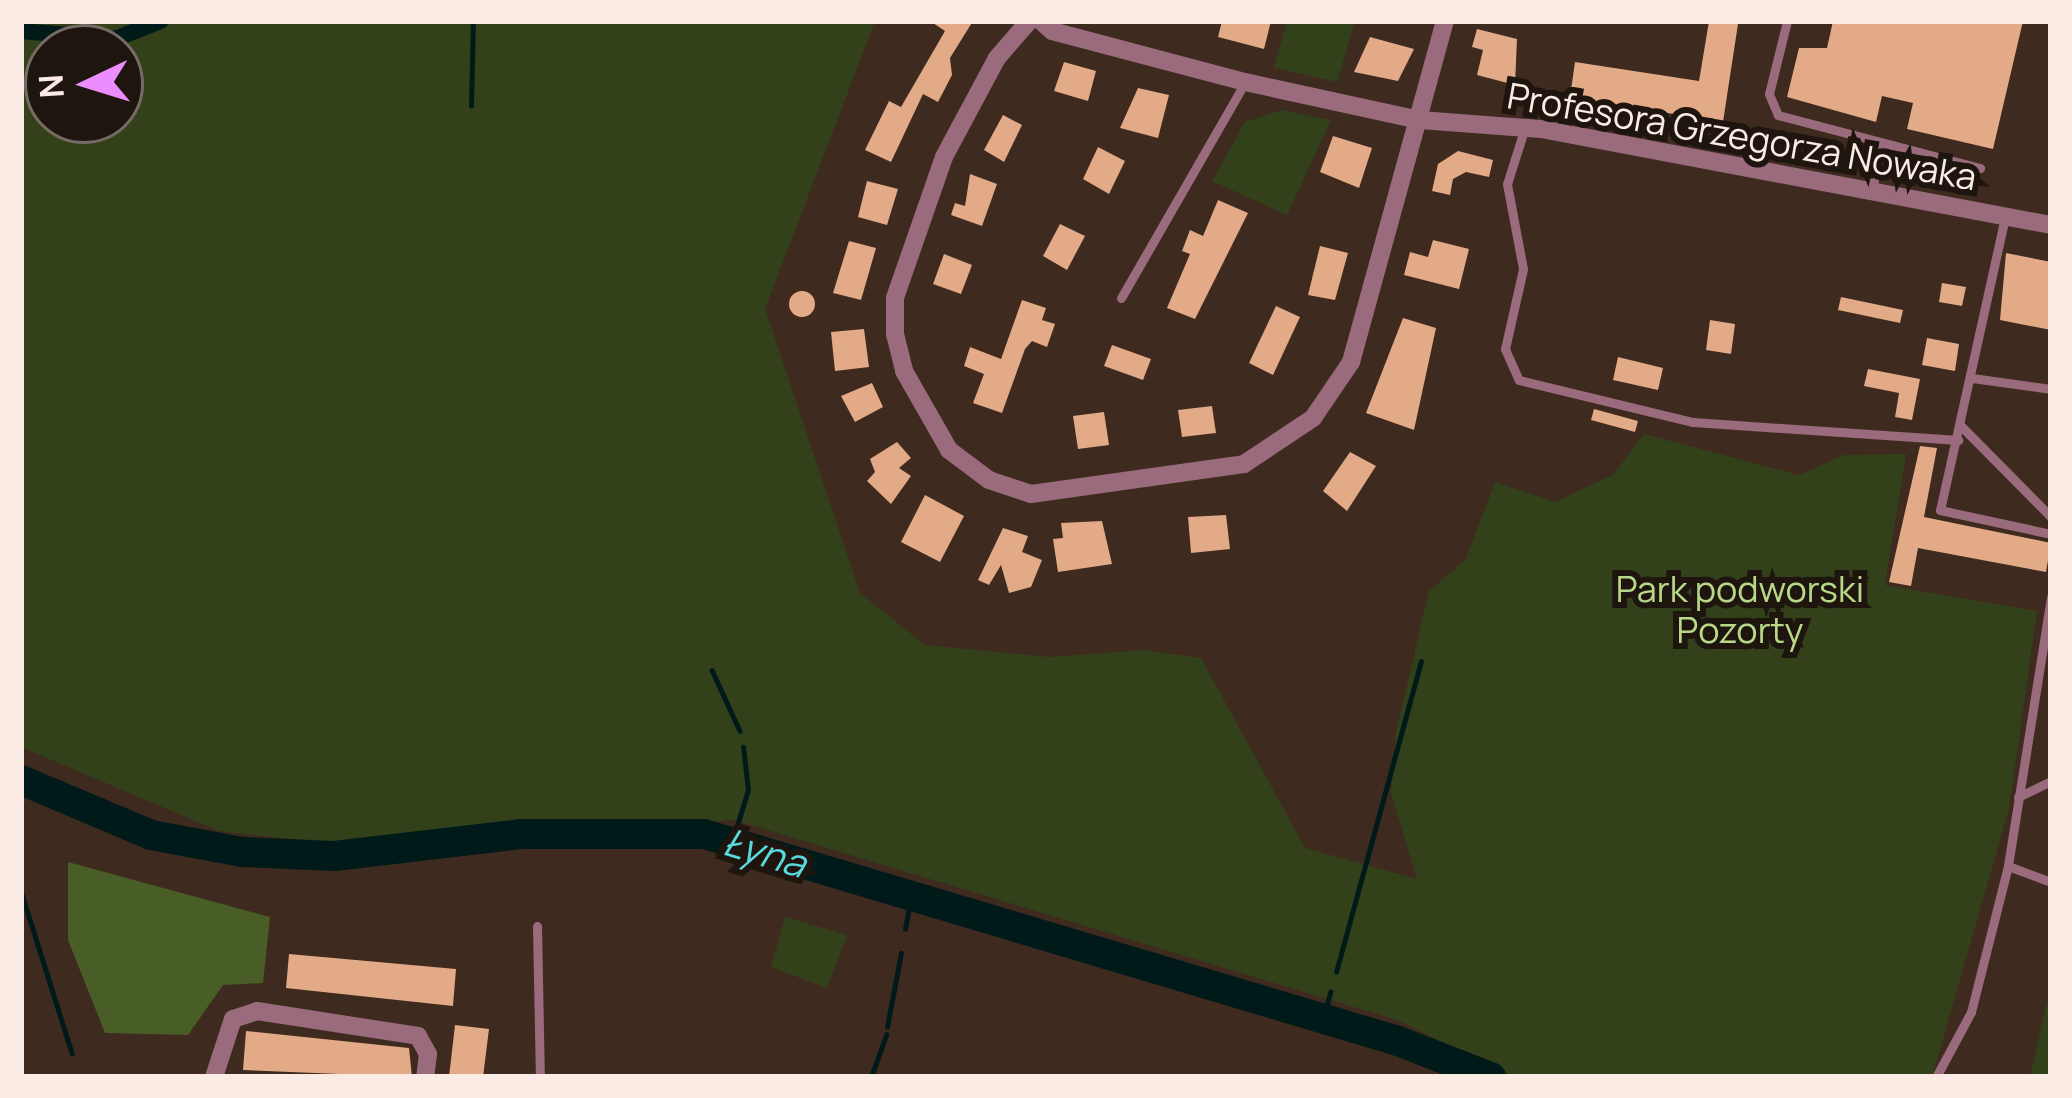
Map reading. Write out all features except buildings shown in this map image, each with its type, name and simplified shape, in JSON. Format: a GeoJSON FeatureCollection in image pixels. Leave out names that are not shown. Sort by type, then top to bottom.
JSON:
{"type":"FeatureCollection","features":[{"type":"Feature","properties":{"kind":"street"},"geometry":{"type":"LineString","coordinates":[[1029,21],[997,58],[944,157],[895,298],[895,334],[904,371],[949,450],[989,480],[1030,494],[1244,464],[1313,418],[1352,362],[1445,21]]}},
{"type":"Feature","properties":{"kind":"street","name":"Profesora Grzegorza Nowaka"},"geometry":{"type":"LineString","coordinates":[[1041,21],[1052,32],[1245,82],[1420,120],[1525,127],[2051,225]]}},
{"type":"Feature","properties":{"kind":"street"},"geometry":{"type":"LineString","coordinates":[[214,1077],[233,1019],[257,1010],[418,1036],[428,1054],[425,1077]]}},
{"type":"Feature","properties":{"kind":"lane"},"geometry":{"type":"LineString","coordinates":[[1787,21],[1769,94],[1778,115],[1881,146],[1980,168]]}},
{"type":"Feature","properties":{"kind":"lane"},"geometry":{"type":"LineString","coordinates":[[1121,298],[1245,82]]}},
{"type":"Feature","properties":{"kind":"lane"},"geometry":{"type":"LineString","coordinates":[[1525,127],[1507,184],[1523,269],[1505,350],[1519,380],[1693,422],[1958,440]]}},
{"type":"Feature","properties":{"kind":"lane"},"geometry":{"type":"LineString","coordinates":[[1872,190],[1881,146]]}},
{"type":"Feature","properties":{"kind":"lane"},"geometry":{"type":"LineString","coordinates":[[2005,217],[1940,510],[2051,534]]}},
{"type":"Feature","properties":{"kind":"lane"},"geometry":{"type":"LineString","coordinates":[[1972,378],[2051,389]]}},
{"type":"Feature","properties":{"kind":"lane"},"geometry":{"type":"LineString","coordinates":[[1961,426],[2051,517]]}},
{"type":"Feature","properties":{"kind":"lane"},"geometry":{"type":"LineString","coordinates":[[1936,1077],[1971,1012],[2008,866],[2051,597]]}},
{"type":"Feature","properties":{"kind":"lane"},"geometry":{"type":"LineString","coordinates":[[2018,797],[2051,781]]}},
{"type":"Feature","properties":{"kind":"lane"},"geometry":{"type":"LineString","coordinates":[[2008,866],[2051,882]]}},
{"type":"Feature","properties":{"kind":"lane"},"geometry":{"type":"LineString","coordinates":[[536,926],[540,1077]]}},
{"type":"Feature","properties":{"kind":"green space","name":"Park podworski Pozorty"},"geometry":{"type":"Polygon","coordinates":[[[21,21],[875,21],[765,309],[860,593],[925,645],[1049,657],[1143,650],[1201,658],[1305,848],[1417,879],[1391,793],[1396,732],[1429,591],[1466,559],[1495,482],[1555,502],[1613,475],[1644,434],[1799,475],[1844,455],[1906,454],[1885,585],[2037,611],[2009,809],[1932,1077],[1515,1077],[1397,1020],[735,820],[344,845],[219,831],[21,747],[21,21]]]}},
{"type":"Feature","properties":{"kind":"green space"},"geometry":{"type":"Polygon","coordinates":[[[1287,21],[1355,21],[1337,82],[1274,68],[1287,21]]]}},
{"type":"Feature","properties":{"kind":"green space"},"geometry":{"type":"Polygon","coordinates":[[[1281,110],[1331,120],[1287,215],[1212,181],[1245,122],[1281,110]]]}},
{"type":"Feature","properties":{"kind":"green space"},"geometry":{"type":"Polygon","coordinates":[[[68,862],[270,917],[263,983],[223,985],[188,1035],[105,1033],[68,940],[68,862]]]}},
{"type":"Feature","properties":{"kind":"green space"},"geometry":{"type":"Polygon","coordinates":[[[785,917],[847,935],[827,988],[771,967],[785,917]]]}},
{"type":"Feature","properties":{"kind":"green space"},"geometry":{"type":"Polygon","coordinates":[[[2051,990],[2051,1077],[2030,1077],[2046,1006],[2051,990]]]}},
{"type":"Feature","properties":{"kind":"waterway"},"geometry":{"type":"LineString","coordinates":[[21,31],[115,39],[161,21]]}},
{"type":"Feature","properties":{"kind":"waterway"},"geometry":{"type":"LineString","coordinates":[[471,106],[473,21]]}},
{"type":"Feature","properties":{"kind":"waterway"},"geometry":{"type":"LineString","coordinates":[[1757,148],[1761,133]]}},
{"type":"Feature","properties":{"kind":"waterway"},"geometry":{"type":"LineString","coordinates":[[1336,972],[1421,661]]}},
{"type":"Feature","properties":{"kind":"waterway"},"geometry":{"type":"LineString","coordinates":[[712,670],[740,731]]}},
{"type":"Feature","properties":{"kind":"waterway"},"geometry":{"type":"LineString","coordinates":[[732,842],[748,790],[743,747]]}},
{"type":"Feature","properties":{"kind":"waterway","name":"Łyna"},"geometry":{"type":"LineString","coordinates":[[21,780],[151,835],[243,852],[334,856],[521,834],[704,834],[1398,1041],[1491,1077]]}},
{"type":"Feature","properties":{"kind":"waterway"},"geometry":{"type":"LineString","coordinates":[[21,891],[72,1053]]}},
{"type":"Feature","properties":{"kind":"waterway"},"geometry":{"type":"LineString","coordinates":[[905,929],[912,894]]}},
{"type":"Feature","properties":{"kind":"waterway"},"geometry":{"type":"LineString","coordinates":[[887,1027],[901,953]]}},
{"type":"Feature","properties":{"kind":"waterway"},"geometry":{"type":"LineString","coordinates":[[1323,1019],[1330,992]]}},
{"type":"Feature","properties":{"kind":"waterway"},"geometry":{"type":"LineString","coordinates":[[871,1077],[886,1035]]}}]}
